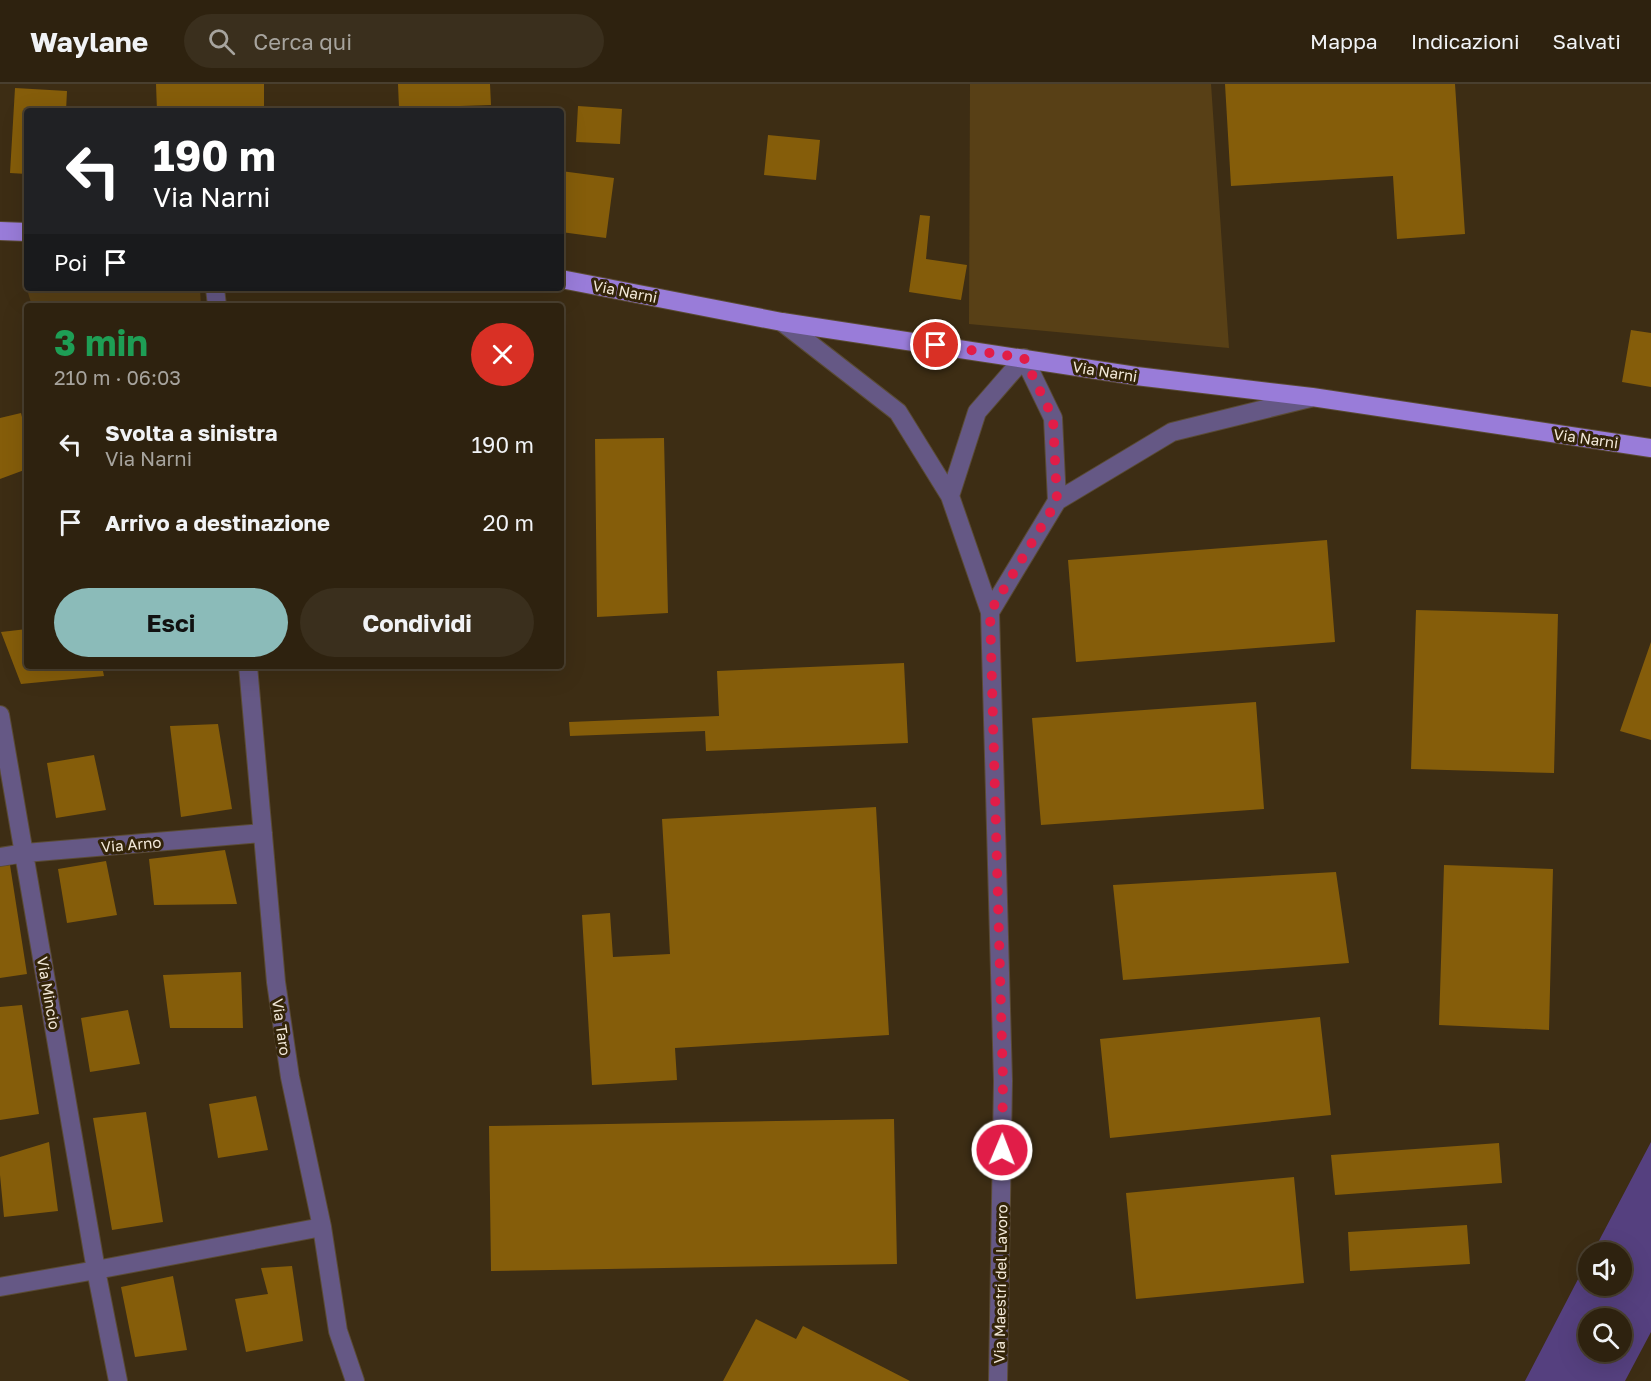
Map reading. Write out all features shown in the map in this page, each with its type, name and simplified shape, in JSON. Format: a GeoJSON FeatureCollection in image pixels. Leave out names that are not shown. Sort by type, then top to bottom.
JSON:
{"type":"FeatureCollection","features":[{"type":"Feature","properties":{"kind":"main road"},"geometry":{"type":"LineString","coordinates":[[0,231],[24,232]]}},
{"type":"Feature","properties":{"kind":"main road","name":"Via Narni"},"geometry":{"type":"LineString","coordinates":[[564,280],[782,322],[1136,376],[1312,397],[1651,448]]}},
{"type":"Feature","properties":{"kind":"street","name":"Via Maestri del Lavoro"},"geometry":{"type":"LineString","coordinates":[[782,322],[898,412],[950,496],[990,612],[1003,1081],[998,1381]]}},
{"type":"Feature","properties":{"kind":"street"},"geometry":{"type":"LineString","coordinates":[[950,496],[977,411],[1024,358],[1053,418],[1057,501]]}},
{"type":"Feature","properties":{"kind":"street"},"geometry":{"type":"LineString","coordinates":[[990,612],[1057,501],[1172,432],[1312,397]]}},
{"type":"Feature","properties":{"kind":"street","name":"Via Taro"},"geometry":{"type":"LineString","coordinates":[[248,669],[276,982],[290,1077],[322,1227],[338,1331],[355,1381]]}},
{"type":"Feature","properties":{"kind":"street","name":"Via Mincio"},"geometry":{"type":"LineString","coordinates":[[0,716],[96,1270],[118,1381]]}},
{"type":"Feature","properties":{"kind":"street","name":"Via Arno"},"geometry":{"type":"LineString","coordinates":[[0,857],[263,833]]}},
{"type":"Feature","properties":{"kind":"street"},"geometry":{"type":"LineString","coordinates":[[0,1287],[322,1227]]}},
{"type":"Feature","properties":{"kind":"shaded area"},"geometry":{"type":"Polygon","coordinates":[[[970,84],[1211,84],[1229,348],[969,324],[970,84]]]}},
{"type":"Feature","properties":{"kind":"shaded area"},"geometry":{"type":"Polygon","coordinates":[[[27,291],[200,291],[201,303],[31,303],[27,291]]]}},
{"type":"Feature","properties":{"kind":"shaded area"},"geometry":{"type":"Polygon","coordinates":[[[1651,1142],[1651,1332],[1625,1381],[1525,1381],[1578,1279],[1578,1296],[1632,1296],[1632,1242],[1598,1242],[1651,1142]]]}},
{"type":"Feature","properties":{"kind":"building"},"geometry":{"type":"Polygon","coordinates":[[[156,84],[264,84],[264,108],[157,108],[156,84]]]}},
{"type":"Feature","properties":{"kind":"building"},"geometry":{"type":"Polygon","coordinates":[[[398,84],[490,84],[491,105],[399,108],[398,84]]]}},
{"type":"Feature","properties":{"kind":"building"},"geometry":{"type":"Polygon","coordinates":[[[1225,84],[1455,84],[1465,234],[1397,239],[1393,176],[1231,186],[1225,84]]]}},
{"type":"Feature","properties":{"kind":"building"},"geometry":{"type":"Polygon","coordinates":[[[15,88],[67,91],[66,108],[24,108],[24,174],[10,173],[15,88]]]}},
{"type":"Feature","properties":{"kind":"building"},"geometry":{"type":"Polygon","coordinates":[[[578,106],[622,109],[620,144],[576,142],[578,106]]]}},
{"type":"Feature","properties":{"kind":"building"},"geometry":{"type":"Polygon","coordinates":[[[768,135],[820,140],[816,180],[764,175],[768,135]]]}},
{"type":"Feature","properties":{"kind":"building"},"geometry":{"type":"Polygon","coordinates":[[[564,171],[614,178],[606,238],[564,232],[564,171]]]}},
{"type":"Feature","properties":{"kind":"building"},"geometry":{"type":"Polygon","coordinates":[[[920,215],[930,216],[926,259],[967,265],[961,300],[909,292],[920,215]]]}},
{"type":"Feature","properties":{"kind":"building"},"geometry":{"type":"Polygon","coordinates":[[[1631,330],[1651,333],[1651,387],[1622,382],[1631,330]]]}},
{"type":"Feature","properties":{"kind":"building"},"geometry":{"type":"Polygon","coordinates":[[[21,413],[24,425],[24,470],[0,479],[0,418],[21,413]]]}},
{"type":"Feature","properties":{"kind":"building"},"geometry":{"type":"Polygon","coordinates":[[[664,438],[668,613],[597,617],[595,439],[664,438]]]}},
{"type":"Feature","properties":{"kind":"building"},"geometry":{"type":"Polygon","coordinates":[[[1327,540],[1335,642],[1076,662],[1068,560],[1327,540]]]}},
{"type":"Feature","properties":{"kind":"building"},"geometry":{"type":"Polygon","coordinates":[[[1416,610],[1558,614],[1554,773],[1411,769],[1416,610]]]}},
{"type":"Feature","properties":{"kind":"building"},"geometry":{"type":"Polygon","coordinates":[[[24,629],[24,669],[103,669],[104,676],[21,684],[1,632],[24,629]]]}},
{"type":"Feature","properties":{"kind":"building"},"geometry":{"type":"Polygon","coordinates":[[[1651,642],[1651,740],[1620,731],[1651,642]]]}},
{"type":"Feature","properties":{"kind":"building"},"geometry":{"type":"Polygon","coordinates":[[[904,663],[908,743],[706,751],[705,731],[570,736],[569,722],[719,716],[717,671],[904,663]]]}},
{"type":"Feature","properties":{"kind":"building"},"geometry":{"type":"Polygon","coordinates":[[[1256,702],[1264,809],[1041,825],[1032,718],[1256,702]]]}},
{"type":"Feature","properties":{"kind":"building"},"geometry":{"type":"Polygon","coordinates":[[[218,724],[232,809],[181,817],[170,726],[218,724]]]}},
{"type":"Feature","properties":{"kind":"building"},"geometry":{"type":"Polygon","coordinates":[[[94,755],[106,810],[56,818],[47,763],[94,755]]]}},
{"type":"Feature","properties":{"kind":"building"},"geometry":{"type":"Polygon","coordinates":[[[876,807],[889,1035],[675,1048],[677,1080],[592,1085],[582,915],[610,913],[613,957],[670,954],[662,819],[876,807]]]}},
{"type":"Feature","properties":{"kind":"building"},"geometry":{"type":"Polygon","coordinates":[[[225,850],[237,904],[154,905],[149,859],[225,850]]]}},
{"type":"Feature","properties":{"kind":"building"},"geometry":{"type":"Polygon","coordinates":[[[106,861],[117,915],[67,923],[58,869],[106,861]]]}},
{"type":"Feature","properties":{"kind":"building"},"geometry":{"type":"Polygon","coordinates":[[[10,865],[27,974],[0,978],[0,866],[10,865]]]}},
{"type":"Feature","properties":{"kind":"building"},"geometry":{"type":"Polygon","coordinates":[[[1444,865],[1553,869],[1549,1030],[1439,1025],[1444,865]]]}},
{"type":"Feature","properties":{"kind":"building"},"geometry":{"type":"Polygon","coordinates":[[[1336,872],[1349,963],[1123,980],[1113,885],[1336,872]]]}},
{"type":"Feature","properties":{"kind":"building"},"geometry":{"type":"Polygon","coordinates":[[[241,972],[243,1028],[170,1028],[163,975],[241,972]]]}},
{"type":"Feature","properties":{"kind":"building"},"geometry":{"type":"Polygon","coordinates":[[[22,1005],[39,1114],[0,1120],[0,1007],[22,1005]]]}},
{"type":"Feature","properties":{"kind":"building"},"geometry":{"type":"Polygon","coordinates":[[[128,1010],[140,1064],[90,1072],[81,1018],[128,1010]]]}},
{"type":"Feature","properties":{"kind":"building"},"geometry":{"type":"Polygon","coordinates":[[[1320,1017],[1331,1115],[1110,1138],[1100,1039],[1320,1017]]]}},
{"type":"Feature","properties":{"kind":"building"},"geometry":{"type":"Polygon","coordinates":[[[256,1096],[268,1150],[218,1158],[209,1104],[256,1096]]]}},
{"type":"Feature","properties":{"kind":"building"},"geometry":{"type":"Polygon","coordinates":[[[146,1112],[163,1222],[112,1230],[93,1118],[146,1112]]]}},
{"type":"Feature","properties":{"kind":"building"},"geometry":{"type":"Polygon","coordinates":[[[894,1119],[897,1264],[491,1271],[489,1126],[894,1119]]]}},
{"type":"Feature","properties":{"kind":"building"},"geometry":{"type":"Polygon","coordinates":[[[49,1142],[58,1211],[4,1217],[0,1157],[49,1142]]]}},
{"type":"Feature","properties":{"kind":"building"},"geometry":{"type":"Polygon","coordinates":[[[1499,1143],[1502,1183],[1335,1195],[1331,1155],[1499,1143]]]}},
{"type":"Feature","properties":{"kind":"building"},"geometry":{"type":"Polygon","coordinates":[[[1294,1177],[1304,1283],[1136,1299],[1126,1193],[1294,1177]]]}},
{"type":"Feature","properties":{"kind":"building"},"geometry":{"type":"Polygon","coordinates":[[[1467,1225],[1470,1264],[1350,1271],[1348,1232],[1467,1225]]]}},
{"type":"Feature","properties":{"kind":"building"},"geometry":{"type":"Polygon","coordinates":[[[292,1266],[303,1341],[246,1352],[235,1299],[268,1294],[261,1268],[292,1266]]]}},
{"type":"Feature","properties":{"kind":"building"},"geometry":{"type":"Polygon","coordinates":[[[173,1276],[187,1350],[135,1357],[121,1287],[173,1276]]]}},
{"type":"Feature","properties":{"kind":"building"},"geometry":{"type":"Polygon","coordinates":[[[756,1319],[796,1339],[803,1326],[910,1381],[723,1381],[756,1319]]]}},
{"type":"Feature","properties":{"kind":"route"},"geometry":{"type":"LineString","coordinates":[[936,345],[1024,358],[1053,418],[1057,501],[990,612],[1003,1081],[1002,1150]]}}]}
